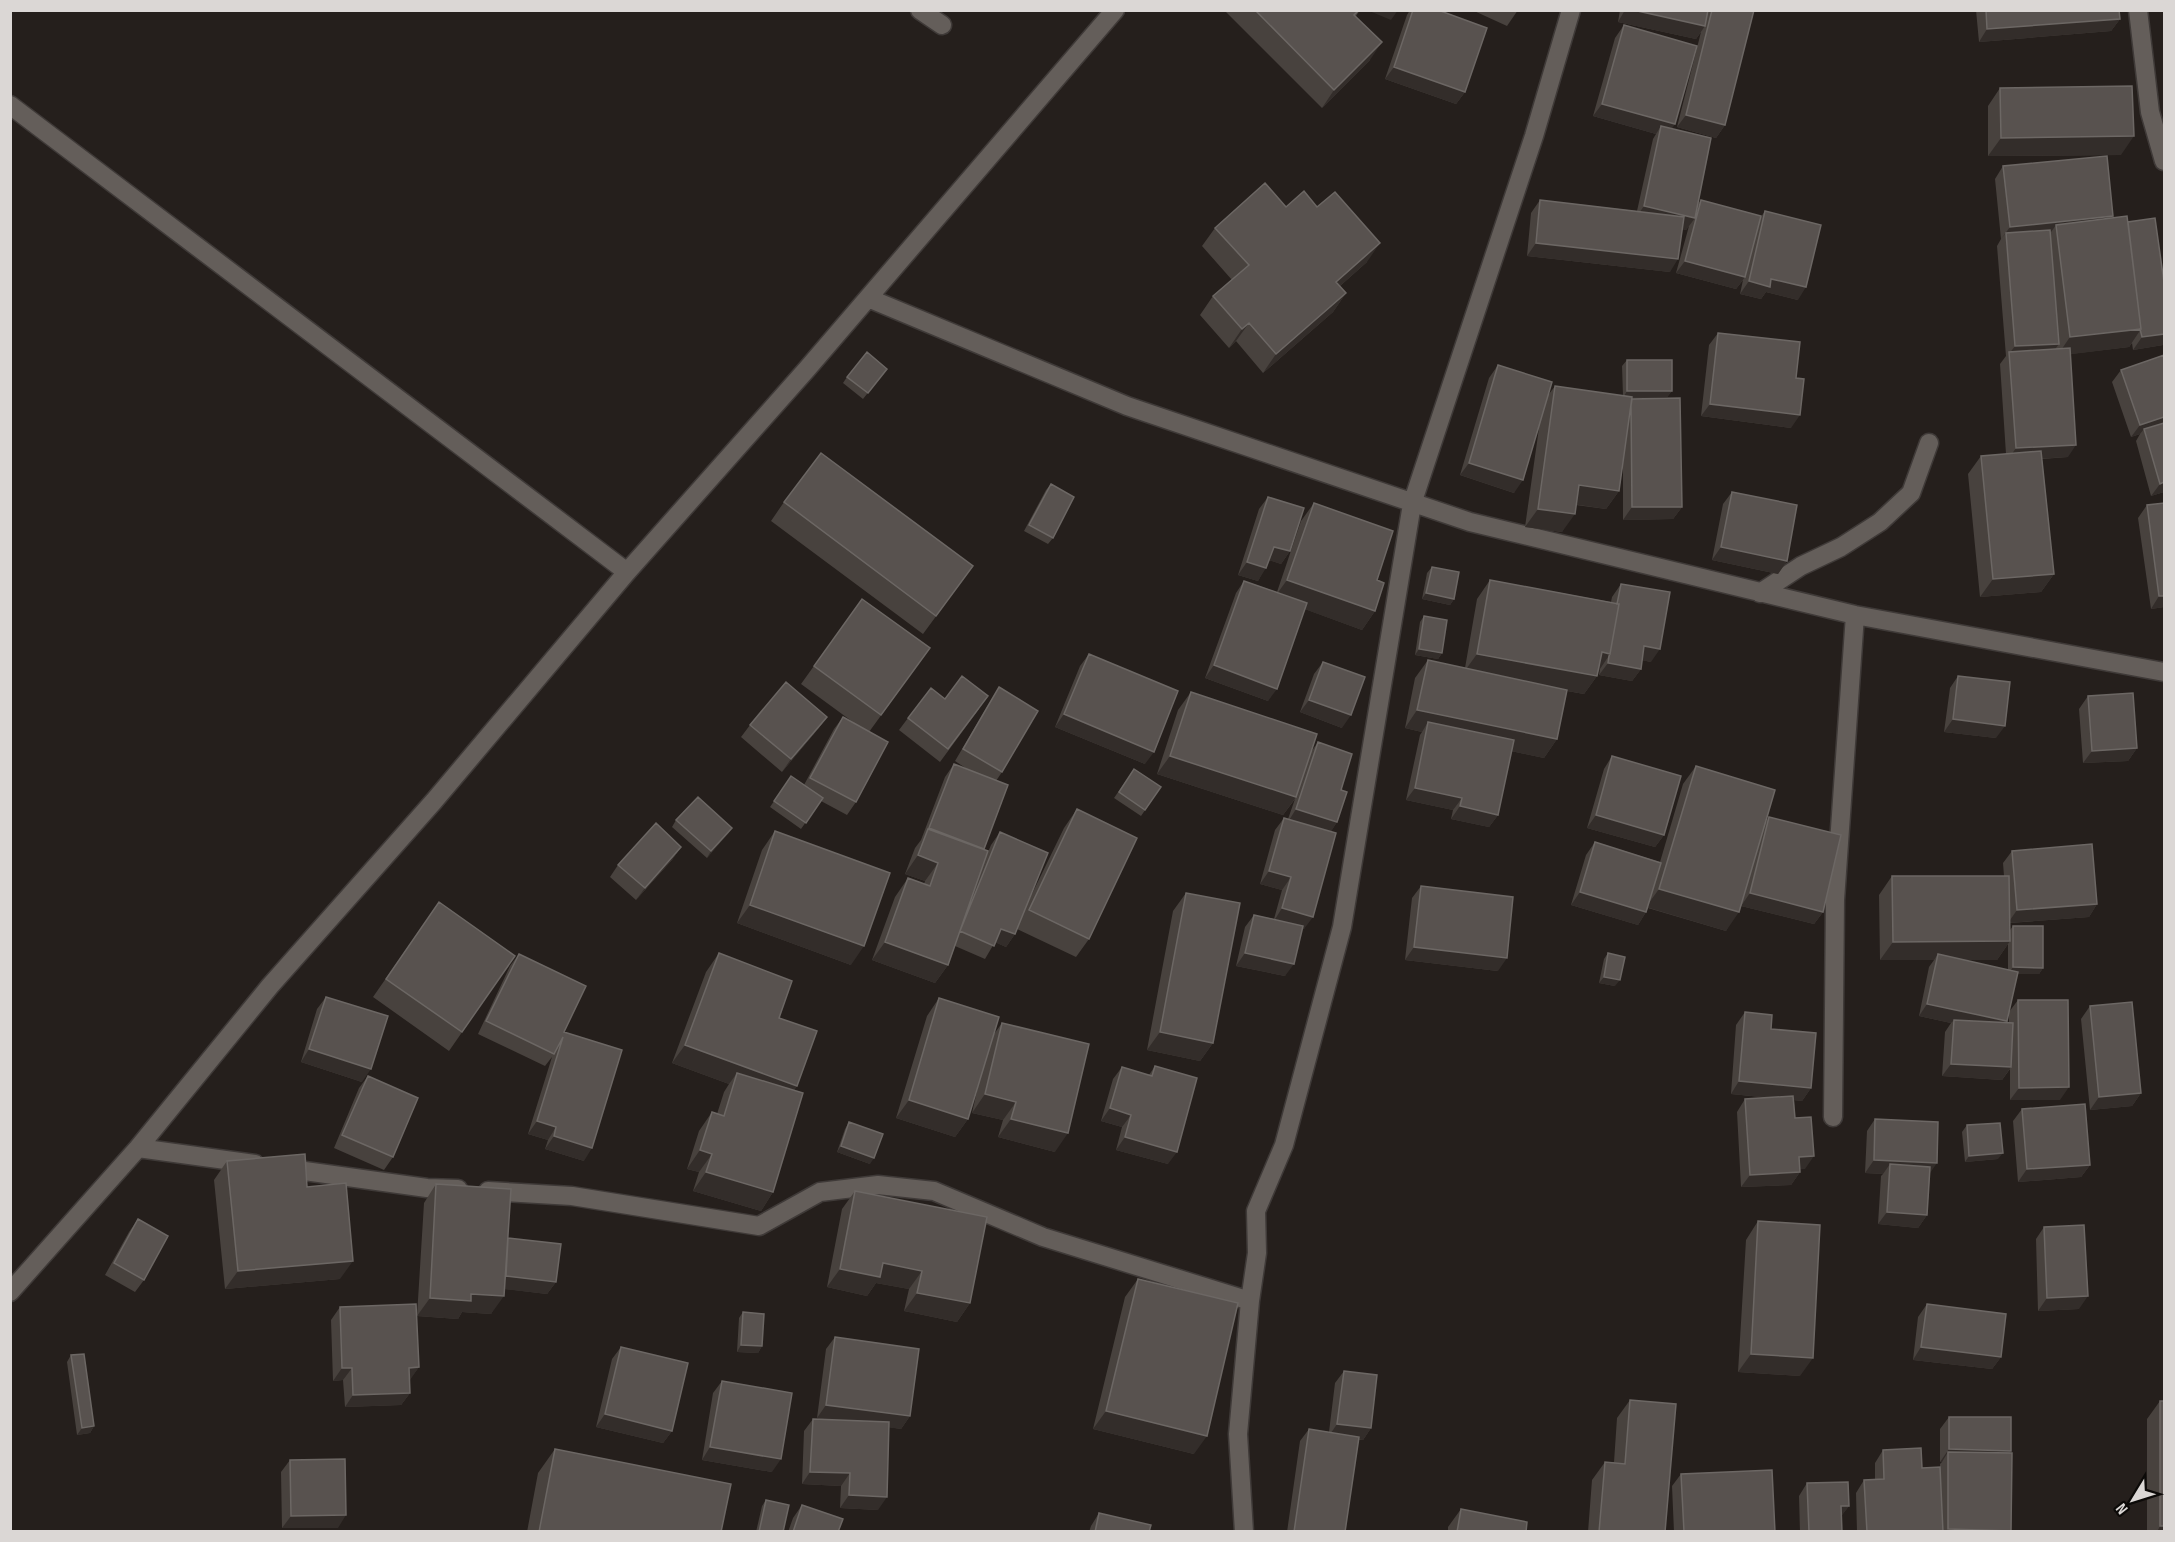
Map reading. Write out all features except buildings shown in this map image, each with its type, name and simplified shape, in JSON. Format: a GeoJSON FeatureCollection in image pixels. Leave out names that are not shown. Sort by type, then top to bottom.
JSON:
{"type":"FeatureCollection","features":[{"type":"Feature","properties":{"kind":"street"},"geometry":{"type":"LineString","coordinates":[[920,10],[942,25]]}},
{"type":"Feature","properties":{"kind":"street"},"geometry":{"type":"LineString","coordinates":[[10,1292],[138,1148],[270,986],[442,792],[627,572],[868,298],[1115,10]]}},
{"type":"Feature","properties":{"kind":"street"},"geometry":{"type":"LineString","coordinates":[[1244,1532],[1238,1434],[1250,1301],[1257,1253],[1256,1211],[1284,1144],[1342,927],[1412,504],[1534,136],[1570,10]]}},
{"type":"Feature","properties":{"kind":"street"},"geometry":{"type":"LineString","coordinates":[[2138,10],[2150,112],[2164,161]]}},
{"type":"Feature","properties":{"kind":"street"},"geometry":{"type":"LineString","coordinates":[[10,105],[627,572]]}},
{"type":"Feature","properties":{"kind":"street"},"geometry":{"type":"LineString","coordinates":[[868,298],[1127,406],[1470,522],[1855,615],[2164,672]]}},
{"type":"Feature","properties":{"kind":"street"},"geometry":{"type":"LineString","coordinates":[[1760,593],[1801,566],[1841,547],[1880,522],[1911,493],[1929,443]]}},
{"type":"Feature","properties":{"kind":"street"},"geometry":{"type":"LineString","coordinates":[[1833,1117],[1835,900],[1855,615]]}},
{"type":"Feature","properties":{"kind":"street"},"geometry":{"type":"LineString","coordinates":[[138,1148],[427,1188],[572,1196],[759,1226],[820,1192],[878,1185],[934,1191],[1043,1237],[1250,1301]]}}]}
